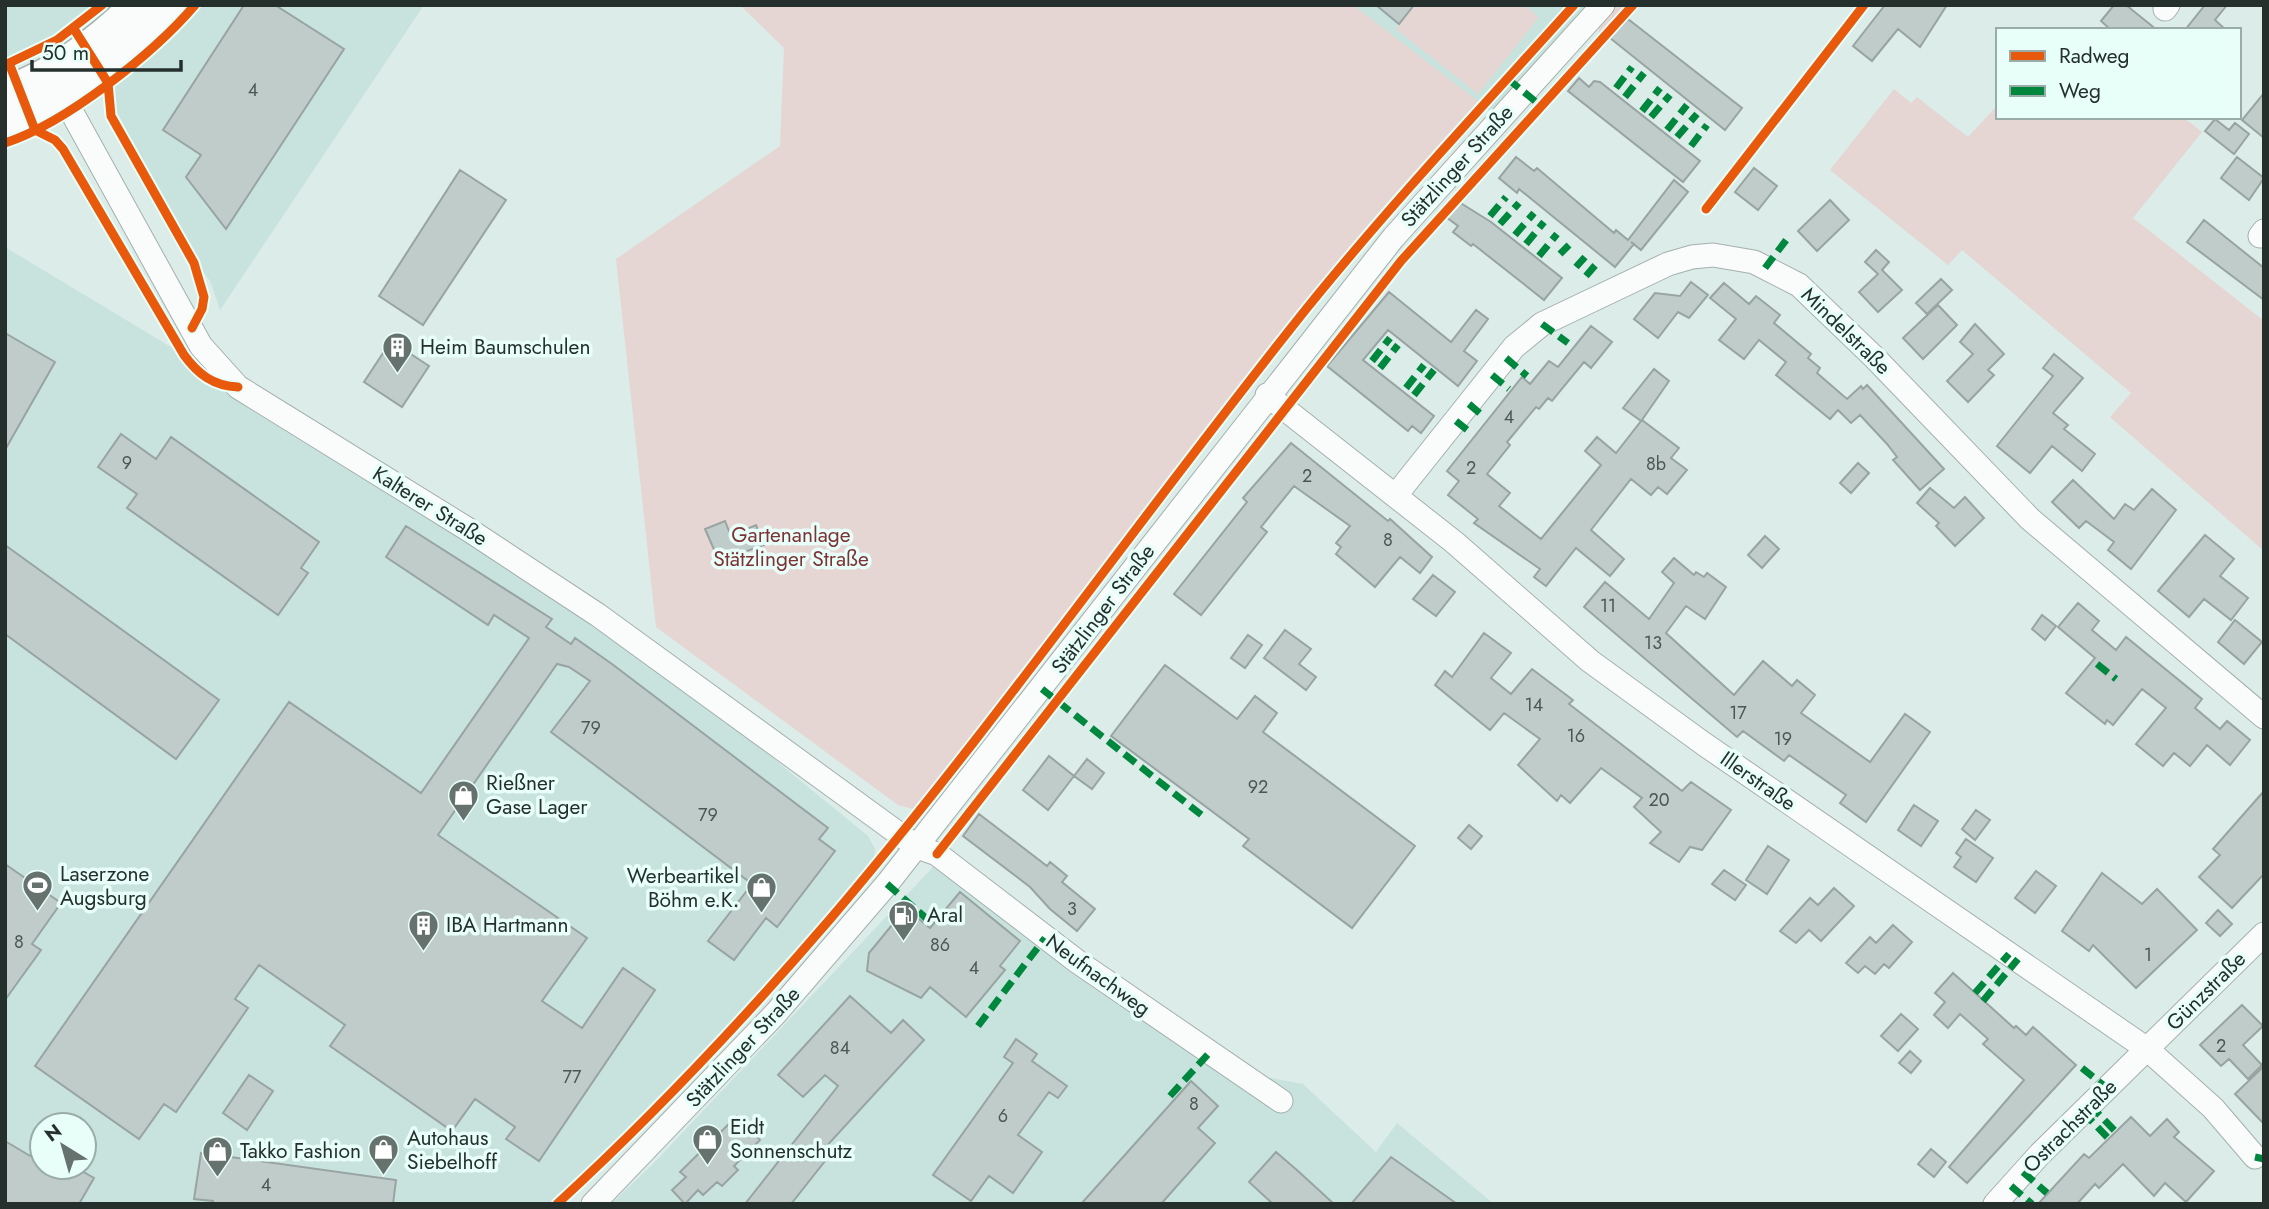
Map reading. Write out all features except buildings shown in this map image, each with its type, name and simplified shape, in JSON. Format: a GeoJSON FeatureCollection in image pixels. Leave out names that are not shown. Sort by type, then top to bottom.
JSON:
{"type":"FeatureCollection","features":[{"type":"Feature","properties":{"kind":"main road"},"geometry":{"type":"LineString","coordinates":[[5,93],[56,83],[88,47],[137,5]]}},
{"type":"Feature","properties":{"kind":"main road"},"geometry":{"type":"LineString","coordinates":[[5,121],[56,83],[123,50],[168,5]]}},
{"type":"Feature","properties":{"kind":"street","name":"Stätzlinger Straße"},"geometry":{"type":"LineString","coordinates":[[593,1204],[784,1004],[917,847],[1267,395],[1393,238],[1603,5]]}},
{"type":"Feature","properties":{"kind":"street","name":"Kalterer Straße"},"geometry":{"type":"LineString","coordinates":[[56,83],[201,345],[238,387],[458,523],[598,615],[917,847]]}},
{"type":"Feature","properties":{"kind":"street","name":"Mindelstraße"},"geometry":{"type":"LineString","coordinates":[[1396,495],[1514,348],[1542,324],[1668,264],[1692,257],[1713,255],[1754,262],[1799,285],[1875,358],[2030,519],[2264,717]]}},
{"type":"Feature","properties":{"kind":"street","name":"Illerstraße"},"geometry":{"type":"LineString","coordinates":[[1267,395],[1396,495],[1590,661],[2147,1049],[2213,1108],[2255,1157]]}},
{"type":"Feature","properties":{"kind":"street","name":"Neufnachweg"},"geometry":{"type":"LineString","coordinates":[[917,847],[937,854],[1078,962],[1281,1101]]}},
{"type":"Feature","properties":{"kind":"street","name":"Günzstraße"},"geometry":{"type":"LineString","coordinates":[[2147,1049],[2264,934]]}},
{"type":"Feature","properties":{"kind":"street","name":"Ostrachstraße"},"geometry":{"type":"LineString","coordinates":[[1995,1204],[2040,1154],[2147,1049]]}},
{"type":"Feature","properties":{"kind":"shaded area"},"geometry":{"type":"Polygon","coordinates":[[[5,5],[94,5],[36,48],[5,63],[5,5]]]}},
{"type":"Feature","properties":{"kind":"shaded area"},"geometry":{"type":"Polygon","coordinates":[[[199,5],[424,5],[220,310],[210,281],[194,260],[113,105],[113,89],[122,76],[151,56],[199,5]]]}},
{"type":"Feature","properties":{"kind":"shaded area"},"geometry":{"type":"Polygon","coordinates":[[[1353,5],[1603,5],[1499,119],[1353,5]]]}},
{"type":"Feature","properties":{"kind":"shaded area"},"geometry":{"type":"Polygon","coordinates":[[[5,247],[332,444],[598,615],[868,836],[875,849],[874,864],[727,1026],[554,1204],[5,1204],[5,247]]]}},
{"type":"Feature","properties":{"kind":"shaded area"},"geometry":{"type":"Polygon","coordinates":[[[934,866],[1260,1076],[1303,1084],[1376,1152],[1397,1123],[1494,1204],[611,1204],[654,1163],[934,866]]]}},
{"type":"Feature","properties":{"kind":"green space","name":"Gartenanlage Stätzlinger Straße"},"geometry":{"type":"Polygon","coordinates":[[[740,5],[1353,5],[1479,102],[1327,274],[921,805],[913,809],[898,805],[656,627],[616,259],[780,146],[784,48],[740,5]]]}},
{"type":"Feature","properties":{"kind":"green space"},"geometry":{"type":"Polygon","coordinates":[[[1415,5],[1524,5],[1539,17],[1478,94],[1396,29],[1415,5]]]}},
{"type":"Feature","properties":{"kind":"green space"},"geometry":{"type":"Polygon","coordinates":[[[1616,5],[1625,5],[1599,35],[1599,26],[1616,5]]]}},
{"type":"Feature","properties":{"kind":"green space"},"geometry":{"type":"Polygon","coordinates":[[[1894,89],[1911,103],[1917,97],[1968,137],[1996,107],[1996,119],[2186,119],[2202,132],[2133,218],[2264,321],[2264,551],[2110,417],[2131,393],[1962,250],[1948,265],[1830,170],[1894,89]]]}},
{"type":"Feature","properties":{"kind":"marked path"},"geometry":{"type":"LineString","coordinates":[[1616,88],[1632,67]]}},
{"type":"Feature","properties":{"kind":"marked path"},"geometry":{"type":"LineString","coordinates":[[1625,97],[1644,73]]}},
{"type":"Feature","properties":{"kind":"marked path"},"geometry":{"type":"LineString","coordinates":[[1508,79],[1541,106]]}},
{"type":"Feature","properties":{"kind":"marked path"},"geometry":{"type":"LineString","coordinates":[[1642,111],[1660,88]]}},
{"type":"Feature","properties":{"kind":"marked path"},"geometry":{"type":"LineString","coordinates":[[1651,117],[1670,95]]}},
{"type":"Feature","properties":{"kind":"marked path"},"geometry":{"type":"LineString","coordinates":[[1667,130],[1687,105]]}},
{"type":"Feature","properties":{"kind":"marked path"},"geometry":{"type":"LineString","coordinates":[[1677,137],[1697,114]]}},
{"type":"Feature","properties":{"kind":"marked path"},"geometry":{"type":"LineString","coordinates":[[1691,146],[1707,125]]}},
{"type":"Feature","properties":{"kind":"marked path"},"geometry":{"type":"LineString","coordinates":[[1490,216],[1506,197]]}},
{"type":"Feature","properties":{"kind":"marked path"},"geometry":{"type":"LineString","coordinates":[[1500,224],[1519,203]]}},
{"type":"Feature","properties":{"kind":"marked path"},"geometry":{"type":"LineString","coordinates":[[1515,235],[1534,213]]}},
{"type":"Feature","properties":{"kind":"marked path"},"geometry":{"type":"LineString","coordinates":[[1526,244],[1544,222]]}},
{"type":"Feature","properties":{"kind":"marked path"},"geometry":{"type":"LineString","coordinates":[[1539,256],[1557,234]]}},
{"type":"Feature","properties":{"kind":"marked path"},"geometry":{"type":"LineString","coordinates":[[1765,268],[1790,235]]}},
{"type":"Feature","properties":{"kind":"marked path"},"geometry":{"type":"LineString","coordinates":[[1560,254],[1569,245]]}},
{"type":"Feature","properties":{"kind":"marked path"},"geometry":{"type":"LineString","coordinates":[[1576,267],[1585,257]]}},
{"type":"Feature","properties":{"kind":"marked path"},"geometry":{"type":"LineString","coordinates":[[1586,276],[1598,262]]}},
{"type":"Feature","properties":{"kind":"marked path"},"geometry":{"type":"LineString","coordinates":[[1542,324],[1568,343]]}},
{"type":"Feature","properties":{"kind":"marked path"},"geometry":{"type":"LineString","coordinates":[[1372,361],[1390,338]]}},
{"type":"Feature","properties":{"kind":"marked path"},"geometry":{"type":"LineString","coordinates":[[1380,368],[1398,345]]}},
{"type":"Feature","properties":{"kind":"marked path"},"geometry":{"type":"LineString","coordinates":[[1506,358],[1527,376]]}},
{"type":"Feature","properties":{"kind":"marked path"},"geometry":{"type":"LineString","coordinates":[[1406,388],[1424,365]]}},
{"type":"Feature","properties":{"kind":"marked path"},"geometry":{"type":"LineString","coordinates":[[1414,395],[1434,370]]}},
{"type":"Feature","properties":{"kind":"marked path"},"geometry":{"type":"LineString","coordinates":[[1492,375],[1509,389]]}},
{"type":"Feature","properties":{"kind":"marked path"},"geometry":{"type":"LineString","coordinates":[[1469,404],[1483,416]]}},
{"type":"Feature","properties":{"kind":"marked path"},"geometry":{"type":"LineString","coordinates":[[1456,421],[1471,433]]}},
{"type":"Feature","properties":{"kind":"marked path"},"geometry":{"type":"LineString","coordinates":[[2097,664],[2116,679]]}},
{"type":"Feature","properties":{"kind":"marked path"},"geometry":{"type":"LineString","coordinates":[[1042,689],[1204,817]]}},
{"type":"Feature","properties":{"kind":"marked path"},"geometry":{"type":"LineString","coordinates":[[887,884],[927,919]]}},
{"type":"Feature","properties":{"kind":"marked path"},"geometry":{"type":"LineString","coordinates":[[978,1026],[1045,938]]}},
{"type":"Feature","properties":{"kind":"marked path"},"geometry":{"type":"LineString","coordinates":[[1975,993],[2009,954]]}},
{"type":"Feature","properties":{"kind":"marked path"},"geometry":{"type":"LineString","coordinates":[[1983,1001],[2018,959]]}},
{"type":"Feature","properties":{"kind":"marked path"},"geometry":{"type":"LineString","coordinates":[[1170,1096],[1210,1052]]}},
{"type":"Feature","properties":{"kind":"marked path"},"geometry":{"type":"LineString","coordinates":[[2082,1068],[2107,1088]]}},
{"type":"Feature","properties":{"kind":"marked path"},"geometry":{"type":"LineString","coordinates":[[2090,1105],[2116,1132]]}},
{"type":"Feature","properties":{"kind":"marked path"},"geometry":{"type":"LineString","coordinates":[[2083,1112],[2109,1139]]}},
{"type":"Feature","properties":{"kind":"marked path"},"geometry":{"type":"LineString","coordinates":[[2255,1157],[2264,1159]]}},
{"type":"Feature","properties":{"kind":"marked path"},"geometry":{"type":"LineString","coordinates":[[2023,1172],[2047,1193]]}},
{"type":"Feature","properties":{"kind":"marked path"},"geometry":{"type":"LineString","coordinates":[[2011,1186],[2032,1204]]}},
{"type":"Feature","properties":{"kind":"cycle path"},"geometry":{"type":"LineString","coordinates":[[5,65],[57,40],[102,5]]}},
{"type":"Feature","properties":{"kind":"cycle path"},"geometry":{"type":"LineString","coordinates":[[5,143],[55,120],[107,85],[133,65],[195,5]]}},
{"type":"Feature","properties":{"kind":"cycle path"},"geometry":{"type":"LineString","coordinates":[[557,1204],[629,1136],[698,1065],[831,918],[1013,692],[1307,308],[1405,192],[1574,5]]}},
{"type":"Feature","properties":{"kind":"cycle path"},"geometry":{"type":"LineString","coordinates":[[937,854],[1401,261],[1633,5]]}},
{"type":"Feature","properties":{"kind":"cycle path"},"geometry":{"type":"LineString","coordinates":[[1706,209],[1864,5]]}},
{"type":"Feature","properties":{"kind":"cycle path"},"geometry":{"type":"LineString","coordinates":[[74,29],[108,83],[111,116],[194,263],[204,297],[202,309],[192,328]]}},
{"type":"Feature","properties":{"kind":"cycle path"},"geometry":{"type":"LineString","coordinates":[[9,63],[35,130],[55,140],[63,149],[184,355],[207,378],[238,387]]}},
{"type":"Feature","properties":{"kind":"place","name":"Heim Baumschulen"},"geometry":{"type":"Point","coordinates":[397,374]}},
{"type":"Feature","properties":{"kind":"place","name":"Rießner Gase Lager"},"geometry":{"type":"Point","coordinates":[463,822]}},
{"type":"Feature","properties":{"kind":"place","name":"Laserzone Augsburg"},"geometry":{"type":"Point","coordinates":[37,913]}},
{"type":"Feature","properties":{"kind":"place","name":"Werbeartikel Böhm e.K."},"geometry":{"type":"Point","coordinates":[762,915]}},
{"type":"Feature","properties":{"kind":"place","name":"Aral"},"geometry":{"type":"Point","coordinates":[904,942]}},
{"type":"Feature","properties":{"kind":"place","name":"IBA Hartmann"},"geometry":{"type":"Point","coordinates":[423,952]}},
{"type":"Feature","properties":{"kind":"place","name":"Eidt Sonnenschutz"},"geometry":{"type":"Point","coordinates":[707,1166]}},
{"type":"Feature","properties":{"kind":"place","name":"Autohaus Siebelhoff"},"geometry":{"type":"Point","coordinates":[384,1177]}},
{"type":"Feature","properties":{"kind":"place","name":"Takko Fashion"},"geometry":{"type":"Point","coordinates":[217,1178]}}]}
